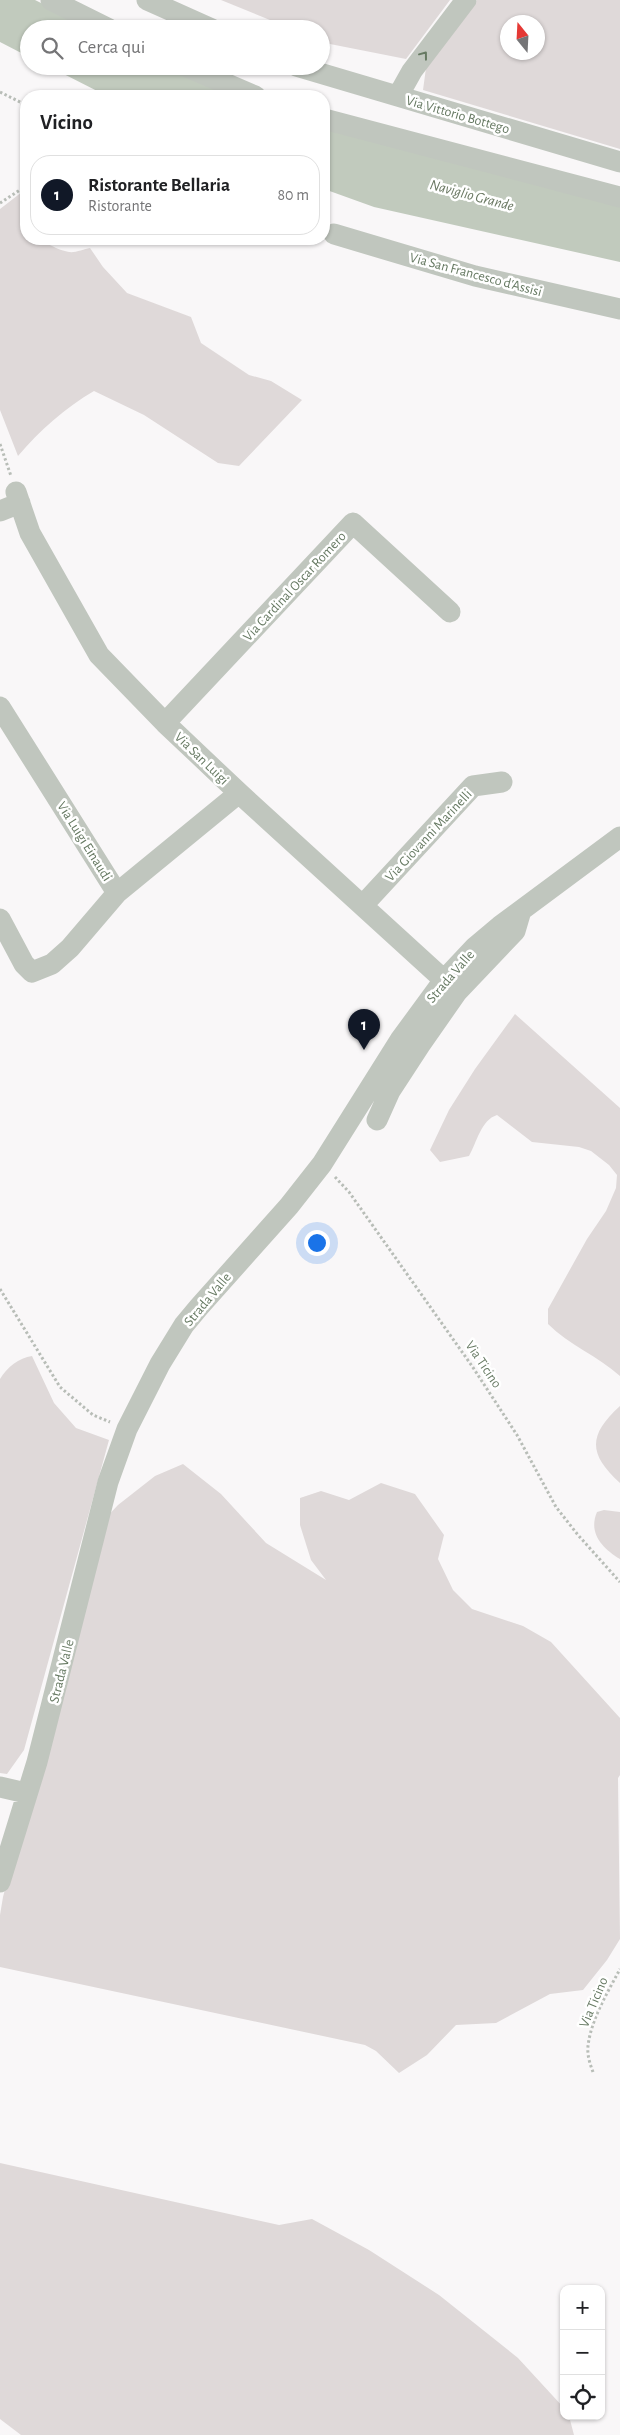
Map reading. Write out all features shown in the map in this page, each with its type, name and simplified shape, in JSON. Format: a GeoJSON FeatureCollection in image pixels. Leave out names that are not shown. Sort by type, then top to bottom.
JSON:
{"type":"FeatureCollection","features":[{"type":"Feature","properties":{"kind":"street"},"geometry":{"type":"LineString","coordinates":[[51,0],[91,20]]}},
{"type":"Feature","properties":{"kind":"street"},"geometry":{"type":"LineString","coordinates":[[148,0],[192,20]]}},
{"type":"Feature","properties":{"kind":"street"},"geometry":{"type":"LineString","coordinates":[[398,96],[412,71],[466,0]]}},
{"type":"Feature","properties":{"kind":"street"},"geometry":{"type":"LineString","coordinates":[[206,75],[241,90]]}},
{"type":"Feature","properties":{"kind":"street","name":"Via Vittorio Bottego"},"geometry":{"type":"LineString","coordinates":[[327,75],[620,162]]}},
{"type":"Feature","properties":{"kind":"street"},"geometry":{"type":"LineString","coordinates":[[330,121],[620,198]]}},
{"type":"Feature","properties":{"kind":"street","name":"Via San Francesco d'Assisi"},"geometry":{"type":"LineString","coordinates":[[334,234],[475,276],[620,309]]}},
{"type":"Feature","properties":{"kind":"street"},"geometry":{"type":"LineString","coordinates":[[0,511],[18,498]]}},
{"type":"Feature","properties":{"kind":"street","name":"Via San Luigi"},"geometry":{"type":"LineString","coordinates":[[18,498],[30,533],[99,655],[165,723],[239,793],[444,980]]}},
{"type":"Feature","properties":{"kind":"street","name":"Via Cardinal Oscar Romero"},"geometry":{"type":"LineString","coordinates":[[165,723],[353,523],[450,612]]}},
{"type":"Feature","properties":{"kind":"street","name":"Via Luigi Einaudi"},"geometry":{"type":"LineString","coordinates":[[0,707],[117,893],[239,793]]}},
{"type":"Feature","properties":{"kind":"street","name":"Via Giovanni Marinelli"},"geometry":{"type":"LineString","coordinates":[[363,905],[473,786],[502,782]]}},
{"type":"Feature","properties":{"kind":"street","name":"Strada Valle"},"geometry":{"type":"LineString","coordinates":[[0,1882],[49,1715],[108,1482],[127,1429],[160,1364],[184,1325],[289,1206],[322,1164],[400,1040],[444,980],[475,947],[522,909],[620,837]]}},
{"type":"Feature","properties":{"kind":"street"},"geometry":{"type":"LineString","coordinates":[[0,919],[24,964],[32,972],[52,964],[70,948],[117,893]]}},
{"type":"Feature","properties":{"kind":"street"},"geometry":{"type":"LineString","coordinates":[[377,1120],[390,1091],[420,1045],[457,992],[515,931],[522,909]]}},
{"type":"Feature","properties":{"kind":"street"},"geometry":{"type":"LineString","coordinates":[[0,1787],[26,1793]]}},
{"type":"Feature","properties":{"kind":"path"},"geometry":{"type":"LineString","coordinates":[[0,92],[20,101]]}},
{"type":"Feature","properties":{"kind":"path"},"geometry":{"type":"LineString","coordinates":[[0,204],[20,190]]}},
{"type":"Feature","properties":{"kind":"path"},"geometry":{"type":"LineString","coordinates":[[0,444],[18,498]]}},
{"type":"Feature","properties":{"kind":"path","name":"Via Ticino"},"geometry":{"type":"LineString","coordinates":[[322,1164],[349,1192],[472,1366],[517,1435],[556,1507],[620,1582]]}},
{"type":"Feature","properties":{"kind":"path"},"geometry":{"type":"LineString","coordinates":[[0,1289],[60,1387],[93,1415],[127,1429]]}},
{"type":"Feature","properties":{"kind":"path","name":"Via Ticino"},"geometry":{"type":"LineString","coordinates":[[594,2072],[589,2061],[588,2046],[601,2006],[620,1969]]}},
{"type":"Feature","properties":{"kind":"shaded area"},"geometry":{"type":"Polygon","coordinates":[[[221,0],[450,0],[406,59],[330,44],[330,20],[270,20],[221,0]]]}},
{"type":"Feature","properties":{"kind":"shaded area"},"geometry":{"type":"Polygon","coordinates":[[[477,0],[620,0],[620,149],[423,90],[426,68],[477,0]]]}},
{"type":"Feature","properties":{"kind":"shaded area"},"geometry":{"type":"Polygon","coordinates":[[[20,194],[20,245],[50,245],[69,252],[90,248],[103,267],[127,293],[191,317],[201,343],[249,375],[271,381],[302,400],[239,466],[218,463],[144,415],[94,391],[53,420],[18,456],[0,410],[0,209],[20,194]]]}},
{"type":"Feature","properties":{"kind":"shaded area"},"geometry":{"type":"Polygon","coordinates":[[[515,1014],[620,1108],[620,1376],[548,1324],[548,1309],[587,1239],[606,1211],[616,1188],[617,1175],[609,1165],[591,1151],[579,1147],[532,1142],[497,1115],[483,1126],[469,1156],[440,1162],[430,1150],[449,1110],[475,1069],[515,1014]]]}},
{"type":"Feature","properties":{"kind":"shaded area"},"geometry":{"type":"Polygon","coordinates":[[[32,1356],[54,1403],[76,1428],[109,1440],[24,1750],[7,1774],[0,1773],[0,1379],[14,1364],[32,1356]]]}},
{"type":"Feature","properties":{"kind":"shaded area"},"geometry":{"type":"Polygon","coordinates":[[[620,1406],[620,1483],[602,1463],[596,1444],[602,1426],[620,1406]]]}},
{"type":"Feature","properties":{"kind":"shaded area"},"geometry":{"type":"Polygon","coordinates":[[[183,1464],[221,1494],[266,1543],[326,1580],[311,1560],[300,1525],[300,1498],[321,1491],[349,1500],[381,1483],[415,1494],[444,1535],[438,1559],[453,1590],[472,1609],[523,1626],[551,1642],[620,1718],[620,1775],[618,1778],[620,1939],[607,1960],[583,1990],[550,1994],[496,2023],[456,2025],[427,2055],[399,2073],[376,2051],[365,2045],[0,1967],[0,1915],[3,1897],[102,1522],[118,1505],[155,1476],[183,1464]]]}},
{"type":"Feature","properties":{"kind":"shaded area"},"geometry":{"type":"Polygon","coordinates":[[[604,1510],[620,1512],[620,1559],[602,1545],[594,1527],[597,1512],[604,1510]]]}},
{"type":"Feature","properties":{"kind":"shaded area"},"geometry":{"type":"Polygon","coordinates":[[[0,2163],[279,2225],[312,2219],[369,2250],[439,2295],[518,2358],[560,2404],[560,2420],[570,2420],[574,2435],[21,2435],[0,2419],[0,2163]]]}},
{"type":"Feature","properties":{"kind":"water"},"geometry":{"type":"Polygon","coordinates":[[[0,0],[35,0],[75,20],[20,20],[20,52],[0,42],[0,0]]]}},
{"type":"Feature","properties":{"kind":"water"},"geometry":{"type":"Polygon","coordinates":[[[66,75],[187,75],[219,90],[95,90],[66,75]]]}},
{"type":"Feature","properties":{"kind":"water","name":"Naviglio Grande"},"geometry":{"type":"Polygon","coordinates":[[[330,130],[620,205],[620,262],[374,207],[330,191],[330,130]]]}},
{"type":"Feature","properties":{"kind":"place","name":"Ristorante Bellaria"},"geometry":{"type":"Point","coordinates":[364,1050]}}]}
